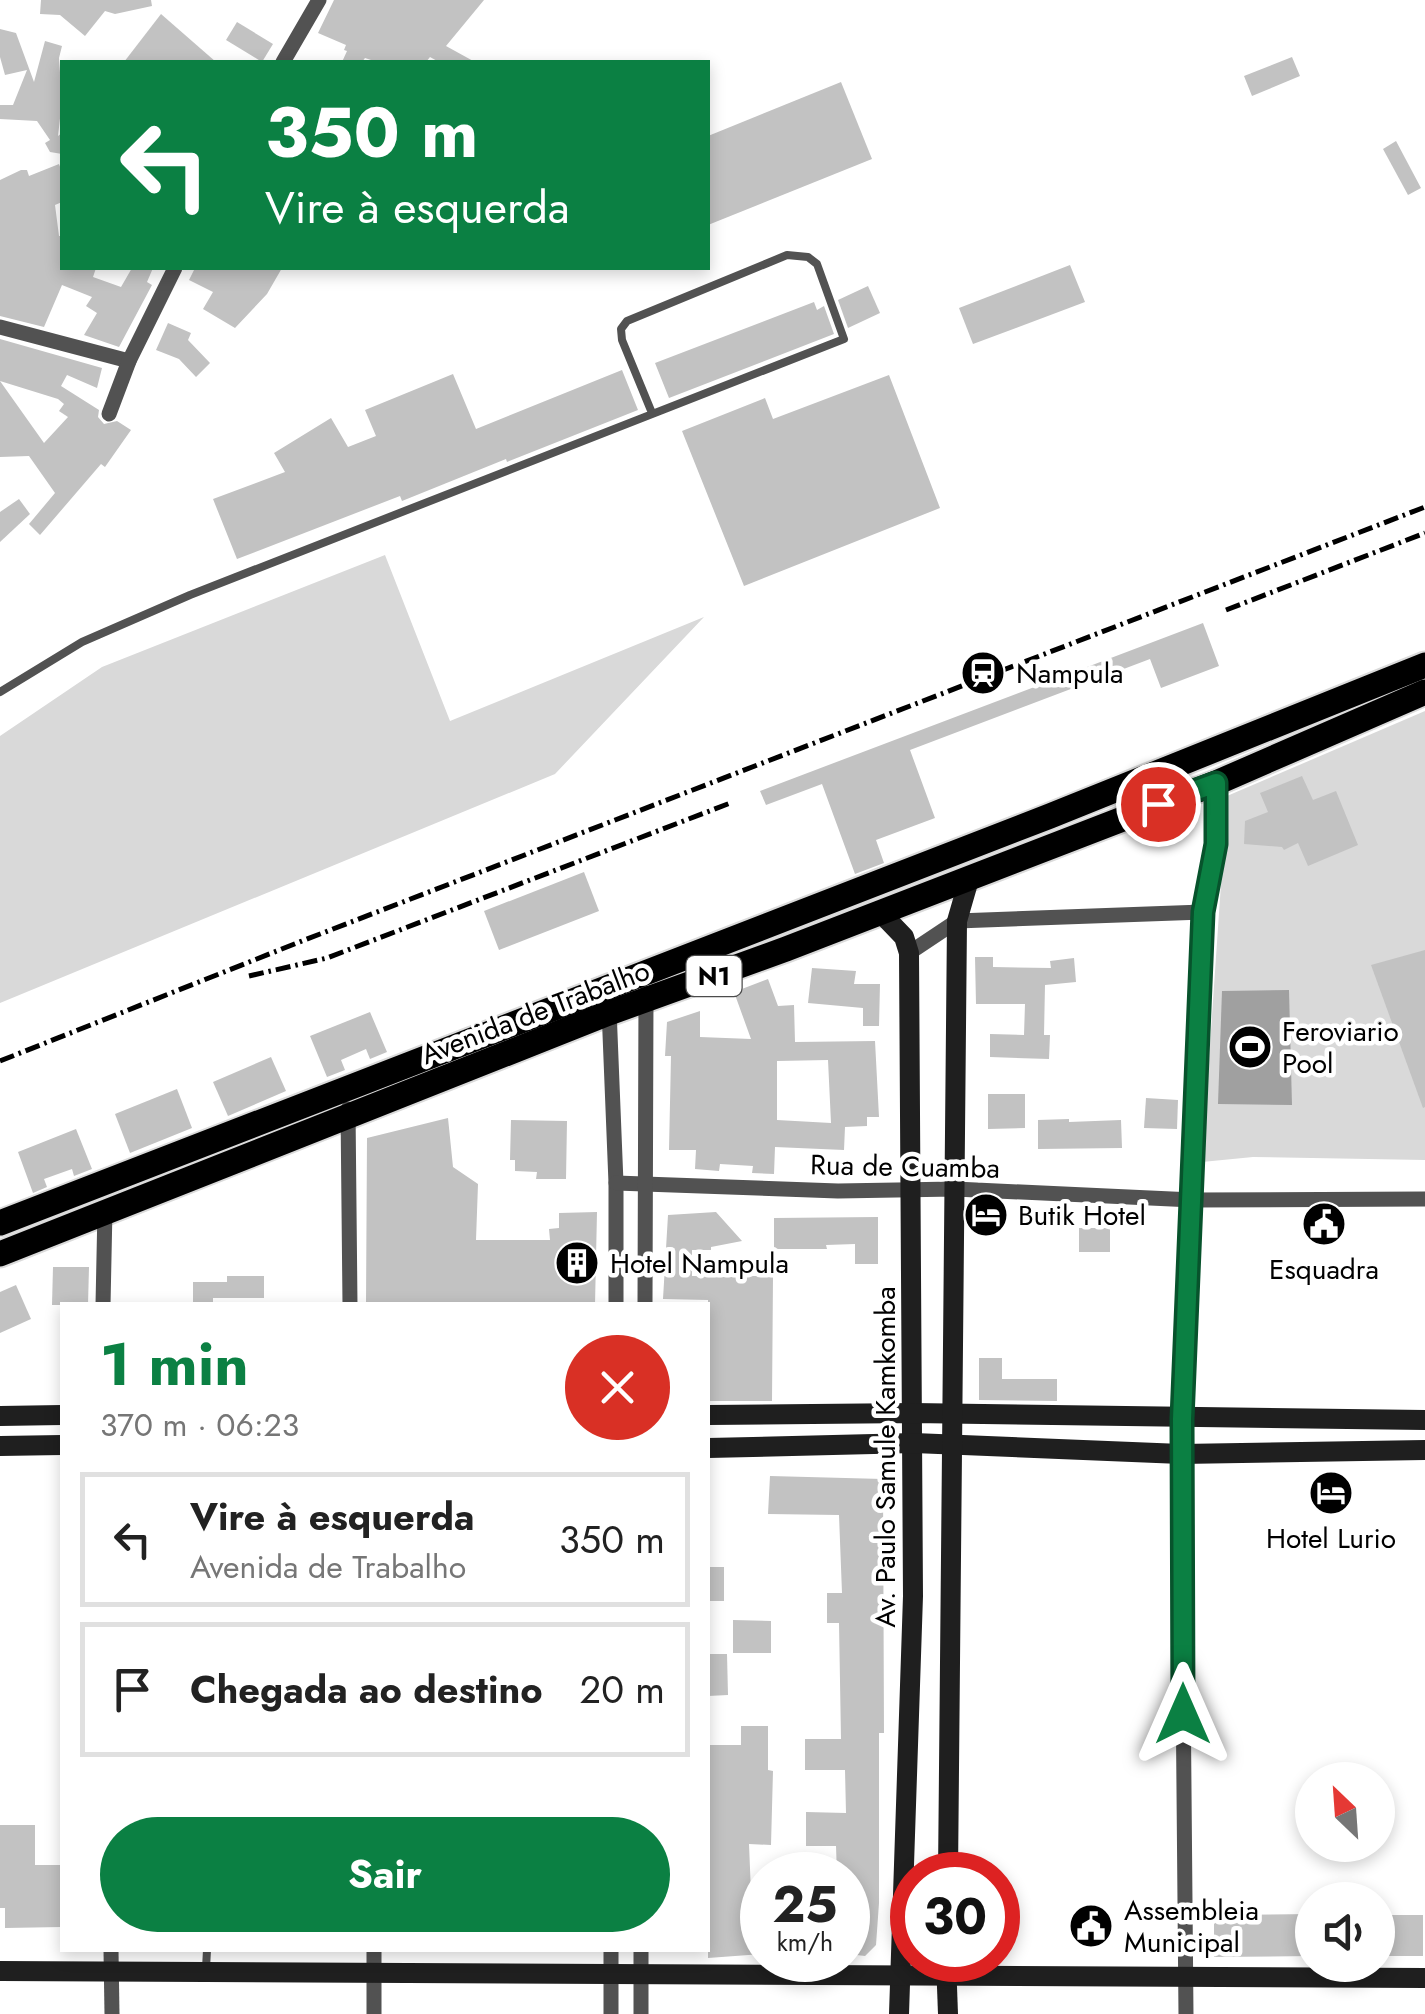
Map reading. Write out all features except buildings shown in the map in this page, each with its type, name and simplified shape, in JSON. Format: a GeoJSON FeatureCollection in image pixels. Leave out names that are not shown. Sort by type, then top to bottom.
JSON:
{"type":"FeatureCollection","features":[{"type":"Feature","properties":{"kind":"highway","name":"Avenida de Trabalho"},"geometry":{"type":"LineString","coordinates":[[0,1254],[348,1119],[608,1000],[645,974],[1425,665]]}},
{"type":"Feature","properties":{"kind":"highway","name":"Avenida de Trabalho"},"geometry":{"type":"LineString","coordinates":[[0,1223],[348,1090],[608,1000],[646,1002],[1216,783],[1425,692]]}},
{"type":"Feature","properties":{"kind":"highway"},"geometry":{"type":"LineString","coordinates":[[1118,788],[1129,815]]}},
{"type":"Feature","properties":{"kind":"highway"},"geometry":{"type":"LineString","coordinates":[[774,921],[786,949]]}},
{"type":"Feature","properties":{"kind":"main road"},"geometry":{"type":"LineString","coordinates":[[948,1852],[956,920],[970,876]]}},
{"type":"Feature","properties":{"kind":"main road"},"geometry":{"type":"LineString","coordinates":[[879,911],[904,937],[910,954]]}},
{"type":"Feature","properties":{"kind":"main road","name":"Av. Paulo Samule Kamkomba"},"geometry":{"type":"LineString","coordinates":[[904,1852],[913,1596],[910,954]]}},
{"type":"Feature","properties":{"kind":"main road"},"geometry":{"type":"LineString","coordinates":[[710,1415],[913,1413],[1425,1420]]}},
{"type":"Feature","properties":{"kind":"main road"},"geometry":{"type":"LineString","coordinates":[[0,1416],[60,1415]]}},
{"type":"Feature","properties":{"kind":"main road"},"geometry":{"type":"LineString","coordinates":[[710,1448],[914,1443],[1182,1454],[1425,1450]]}},
{"type":"Feature","properties":{"kind":"main road"},"geometry":{"type":"LineString","coordinates":[[0,1446],[60,1445]]}},
{"type":"Feature","properties":{"kind":"main road"},"geometry":{"type":"LineString","coordinates":[[1020,1970],[1425,1978]]}},
{"type":"Feature","properties":{"kind":"main road"},"geometry":{"type":"LineString","coordinates":[[0,1971],[890,1975]]}},
{"type":"Feature","properties":{"kind":"main road","name":"Av. Paulo Samule Kamkomba"},"geometry":{"type":"LineString","coordinates":[[899,1982],[899,2014]]}},
{"type":"Feature","properties":{"kind":"main road"},"geometry":{"type":"LineString","coordinates":[[947,1982],[948,2014]]}},
{"type":"Feature","properties":{"kind":"street"},"geometry":{"type":"LineString","coordinates":[[285,60],[318,0]]}},
{"type":"Feature","properties":{"kind":"street"},"geometry":{"type":"LineString","coordinates":[[109,414],[129,361],[174,270]]}},
{"type":"Feature","properties":{"kind":"street"},"geometry":{"type":"LineString","coordinates":[[0,327],[129,361]]}},
{"type":"Feature","properties":{"kind":"street"},"geometry":{"type":"LineString","coordinates":[[1186,2014],[1182,1419],[1203,912],[1216,844],[1216,783]]}},
{"type":"Feature","properties":{"kind":"street"},"geometry":{"type":"LineString","coordinates":[[910,954],[956,920],[1203,912]]}},
{"type":"Feature","properties":{"kind":"street"},"geometry":{"type":"LineString","coordinates":[[645,974],[645,1302]]}},
{"type":"Feature","properties":{"kind":"street"},"geometry":{"type":"LineString","coordinates":[[608,1000],[616,1183],[616,1302]]}},
{"type":"Feature","properties":{"kind":"street"},"geometry":{"type":"LineString","coordinates":[[348,1090],[350,1302]]}},
{"type":"Feature","properties":{"kind":"street"},"geometry":{"type":"LineString","coordinates":[[103,1302],[106,1181]]}},
{"type":"Feature","properties":{"kind":"street","name":"Rua de Cuamba"},"geometry":{"type":"LineString","coordinates":[[616,1183],[838,1191],[955,1190],[1192,1200],[1425,1199]]}},
{"type":"Feature","properties":{"kind":"street"},"geometry":{"type":"LineString","coordinates":[[111,1952],[112,2014]]}},
{"type":"Feature","properties":{"kind":"street"},"geometry":{"type":"LineString","coordinates":[[374,1952],[374,2014]]}},
{"type":"Feature","properties":{"kind":"street"},"geometry":{"type":"LineString","coordinates":[[611,1952],[611,2014]]}},
{"type":"Feature","properties":{"kind":"street"},"geometry":{"type":"LineString","coordinates":[[641,1952],[641,2014]]}},
{"type":"Feature","properties":{"kind":"lane"},"geometry":{"type":"LineString","coordinates":[[0,692],[82,642],[190,595],[844,339],[817,264],[808,257],[787,255],[627,320],[622,340],[652,414]]}},
{"type":"Feature","properties":{"kind":"lane"},"geometry":{"type":"LineString","coordinates":[[206,1952],[206,1973]]}},
{"type":"Feature","properties":{"kind":"shaded area"},"geometry":{"type":"Polygon","coordinates":[[[385,555],[450,721],[704,617],[555,774],[0,1003],[0,736],[102,667],[385,555]]]}},
{"type":"Feature","properties":{"kind":"shaded area"},"geometry":{"type":"Polygon","coordinates":[[[1425,711],[1425,1160],[1253,1157],[1202,1162],[1227,796],[1425,711]]]}},
{"type":"Feature","properties":{"kind":"shaded area"},"geometry":{"type":"Polygon","coordinates":[[[1289,990],[1292,1105],[1218,1104],[1222,991],[1289,990]]]}},
{"type":"Feature","properties":{"kind":"railway"},"geometry":{"type":"LineString","coordinates":[[0,1061],[1425,507]]}},
{"type":"Feature","properties":{"kind":"railway"},"geometry":{"type":"LineString","coordinates":[[1226,610],[1425,533]]}},
{"type":"Feature","properties":{"kind":"railway"},"geometry":{"type":"LineString","coordinates":[[249,976],[327,958],[733,802]]}},
{"type":"Feature","properties":{"kind":"place","name":"Nampula"},"geometry":{"type":"Point","coordinates":[983,673]}},
{"type":"Feature","properties":{"kind":"place","name":"Feroviario Pool"},"geometry":{"type":"Point","coordinates":[1250,1047]}},
{"type":"Feature","properties":{"kind":"place","name":"Butik Hotel"},"geometry":{"type":"Point","coordinates":[986,1215]}},
{"type":"Feature","properties":{"kind":"place","name":"Esquadra"},"geometry":{"type":"Point","coordinates":[1324,1224]}},
{"type":"Feature","properties":{"kind":"place","name":"Hotel Nampula"},"geometry":{"type":"Point","coordinates":[577,1263]}},
{"type":"Feature","properties":{"kind":"place","name":"Hotel Lurio"},"geometry":{"type":"Point","coordinates":[1331,1493]}},
{"type":"Feature","properties":{"kind":"place","name":"Assembleia Municipal"},"geometry":{"type":"Point","coordinates":[1091,1926]}},
{"type":"Feature","properties":{"kind":"route"},"geometry":{"type":"LineString","coordinates":[[1158,804],[1216,783],[1216,844],[1203,912],[1182,1419],[1183,1714]]}}]}
